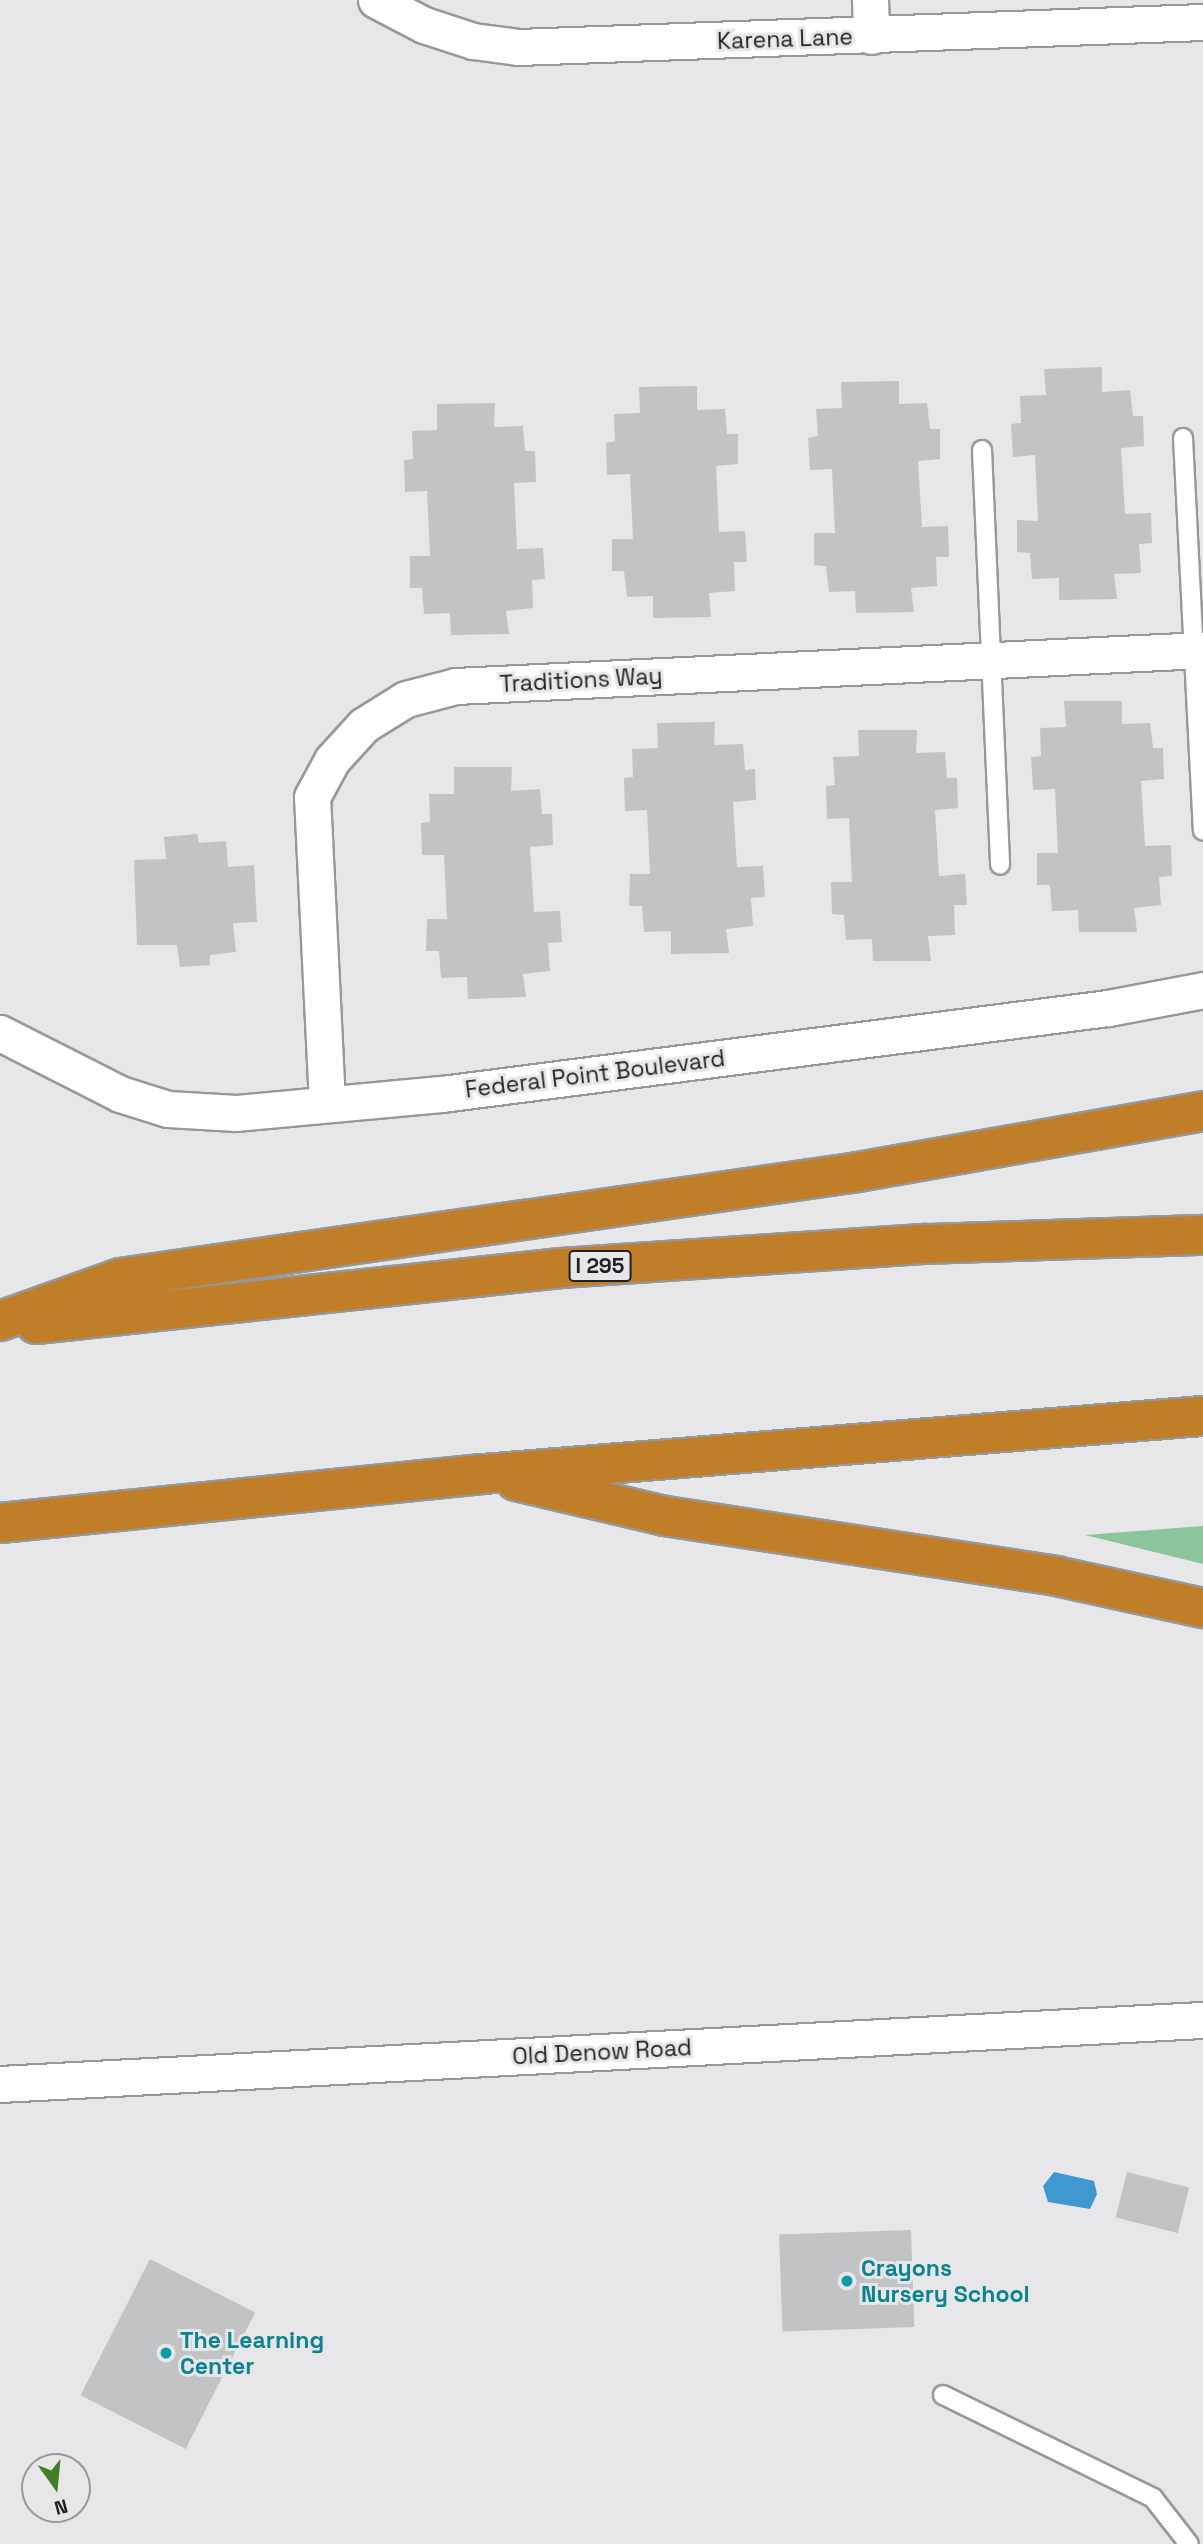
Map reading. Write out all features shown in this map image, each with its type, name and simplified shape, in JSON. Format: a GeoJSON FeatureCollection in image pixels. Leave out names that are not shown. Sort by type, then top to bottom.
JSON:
{"type":"FeatureCollection","features":[{"type":"Feature","properties":{"kind":"highway"},"geometry":{"type":"LineString","coordinates":[[0,1321],[120,1278],[858,1172],[1203,1111]]}},
{"type":"Feature","properties":{"kind":"highway","name":"I 295"},"geometry":{"type":"LineString","coordinates":[[0,1327],[561,1268],[926,1244],[1203,1235]]}},
{"type":"Feature","properties":{"kind":"highway"},"geometry":{"type":"LineString","coordinates":[[0,1523],[483,1474],[1196,1416]]}},
{"type":"Feature","properties":{"kind":"highway"},"geometry":{"type":"LineString","coordinates":[[483,1474],[666,1516],[1056,1576],[1203,1608]]}},
{"type":"Feature","properties":{"kind":"street","name":"Karena Lane"},"geometry":{"type":"LineString","coordinates":[[376,0],[424,26],[473,41],[518,47],[1203,22]]}},
{"type":"Feature","properties":{"kind":"street"},"geometry":{"type":"LineString","coordinates":[[870,0],[871,36]]}},
{"type":"Feature","properties":{"kind":"street","name":"Traditions Way"},"geometry":{"type":"LineString","coordinates":[[327,1103],[312,797],[332,760],[364,725],[406,699],[456,686],[1199,650]]}},
{"type":"Feature","properties":{"kind":"street","name":"Federal Point Boulevard"},"geometry":{"type":"LineString","coordinates":[[0,1033],[120,1094],[168,1108],[236,1113],[442,1094],[1066,1014],[1203,990]]}},
{"type":"Feature","properties":{"kind":"street","name":"Old Denow Road"},"geometry":{"type":"LineString","coordinates":[[0,2084],[1203,2020]]}},
{"type":"Feature","properties":{"kind":"lane"},"geometry":{"type":"LineString","coordinates":[[1184,438],[1199,650],[1203,830]]}},
{"type":"Feature","properties":{"kind":"lane"},"geometry":{"type":"LineString","coordinates":[[982,450],[1000,865]]}},
{"type":"Feature","properties":{"kind":"lane"},"geometry":{"type":"LineString","coordinates":[[943,2395],[1153,2498],[1189,2544]]}},
{"type":"Feature","properties":{"kind":"green space"},"geometry":{"type":"Polygon","coordinates":[[[1203,1526],[1203,1564],[1085,1535],[1203,1526]]]}},
{"type":"Feature","properties":{"kind":"water"},"geometry":{"type":"Polygon","coordinates":[[[1054,2172],[1094,2181],[1097,2194],[1090,2209],[1048,2202],[1043,2186],[1054,2172]]]}},
{"type":"Feature","properties":{"kind":"building"},"geometry":{"type":"Polygon","coordinates":[[[1102,367],[1102,392],[1130,390],[1133,416],[1143,416],[1144,446],[1121,448],[1125,514],[1151,513],[1152,543],[1139,544],[1141,573],[1114,574],[1117,599],[1059,600],[1059,578],[1032,579],[1030,553],[1017,552],[1017,520],[1038,521],[1035,455],[1013,457],[1011,424],[1021,423],[1020,396],[1046,395],[1044,369],[1102,367]]]}},
{"type":"Feature","properties":{"kind":"building"},"geometry":{"type":"Polygon","coordinates":[[[899,381],[899,404],[927,403],[930,429],[940,429],[940,459],[918,461],[922,527],[948,526],[949,557],[936,557],[937,586],[911,588],[914,612],[856,613],[855,591],[829,592],[826,566],[814,565],[814,533],[835,533],[832,469],[810,470],[808,438],[818,436],[816,409],[842,408],[841,382],[899,381]]]}},
{"type":"Feature","properties":{"kind":"building"},"geometry":{"type":"Polygon","coordinates":[[[697,386],[697,410],[725,409],[727,434],[738,434],[738,464],[716,466],[719,532],[745,531],[747,562],[734,562],[735,591],[709,593],[711,617],[653,618],[653,596],[627,597],[624,571],[612,571],[612,539],[633,539],[630,474],[607,475],[606,443],[615,441],[614,414],[640,413],[639,387],[697,386]]]}},
{"type":"Feature","properties":{"kind":"building"},"geometry":{"type":"Polygon","coordinates":[[[495,403],[494,427],[523,426],[525,451],[535,451],[536,482],[514,483],[517,549],[543,548],[545,579],[532,580],[533,608],[506,611],[509,634],[451,635],[450,613],[424,614],[422,588],[410,588],[410,556],[430,556],[427,491],[405,492],[404,460],[413,459],[412,431],[437,430],[437,404],[495,403]]]}},
{"type":"Feature","properties":{"kind":"building"},"geometry":{"type":"Polygon","coordinates":[[[1064,701],[1122,701],[1122,724],[1150,723],[1153,748],[1163,748],[1164,779],[1141,781],[1145,846],[1171,845],[1172,876],[1159,877],[1161,905],[1134,908],[1137,932],[1079,932],[1078,910],[1052,911],[1050,885],[1037,885],[1037,853],[1058,853],[1055,789],[1033,790],[1031,757],[1041,756],[1040,728],[1066,727],[1064,701]]]}},
{"type":"Feature","properties":{"kind":"building"},"geometry":{"type":"Polygon","coordinates":[[[715,722],[714,745],[743,744],[745,770],[755,769],[756,800],[733,802],[737,867],[763,866],[765,897],[751,898],[753,926],[726,929],[729,953],[671,954],[671,931],[644,932],[642,906],[629,906],[630,874],[650,874],[647,810],[625,811],[624,778],[633,777],[632,749],[658,748],[657,723],[715,722]]]}},
{"type":"Feature","properties":{"kind":"building"},"geometry":{"type":"Polygon","coordinates":[[[858,730],[917,730],[916,753],[945,752],[947,778],[957,778],[958,808],[935,810],[939,876],[965,874],[967,905],[954,905],[955,935],[928,936],[931,961],[873,961],[872,939],[846,940],[844,915],[832,914],[831,882],[852,882],[849,818],[827,819],[826,786],[835,785],[833,757],[859,756],[858,730]]]}},
{"type":"Feature","properties":{"kind":"building"},"geometry":{"type":"Polygon","coordinates":[[[454,767],[512,767],[511,791],[540,789],[542,814],[552,814],[553,845],[530,847],[534,912],[560,911],[562,942],[548,943],[550,971],[523,974],[526,997],[468,999],[467,977],[441,978],[439,951],[426,951],[427,919],[447,919],[444,855],[422,855],[421,823],[430,822],[429,794],[454,794],[454,767]]]}},
{"type":"Feature","properties":{"kind":"building"},"geometry":{"type":"Polygon","coordinates":[[[197,834],[199,843],[226,841],[228,867],[254,865],[257,922],[233,923],[236,952],[210,955],[210,965],[180,967],[177,945],[137,945],[134,860],[166,859],[164,837],[197,834]]]}},
{"type":"Feature","properties":{"kind":"building"},"geometry":{"type":"Polygon","coordinates":[[[1127,2172],[1189,2187],[1178,2233],[1116,2218],[1127,2172]]]}},
{"type":"Feature","properties":{"kind":"building","name":"Crayons Nursery School"},"geometry":{"type":"Polygon","coordinates":[[[911,2230],[914,2327],[782,2332],[779,2235],[911,2230]]]}},
{"type":"Feature","properties":{"kind":"building","name":"The Learning Center"},"geometry":{"type":"Polygon","coordinates":[[[150,2259],[255,2313],[186,2449],[81,2395],[150,2259]]]}},
{"type":"Feature","properties":{"kind":"place","name":"Crayons Nursery School"},"geometry":{"type":"Point","coordinates":[847,2281]}},
{"type":"Feature","properties":{"kind":"place","name":"The Learning Center"},"geometry":{"type":"Point","coordinates":[166,2353]}}]}
